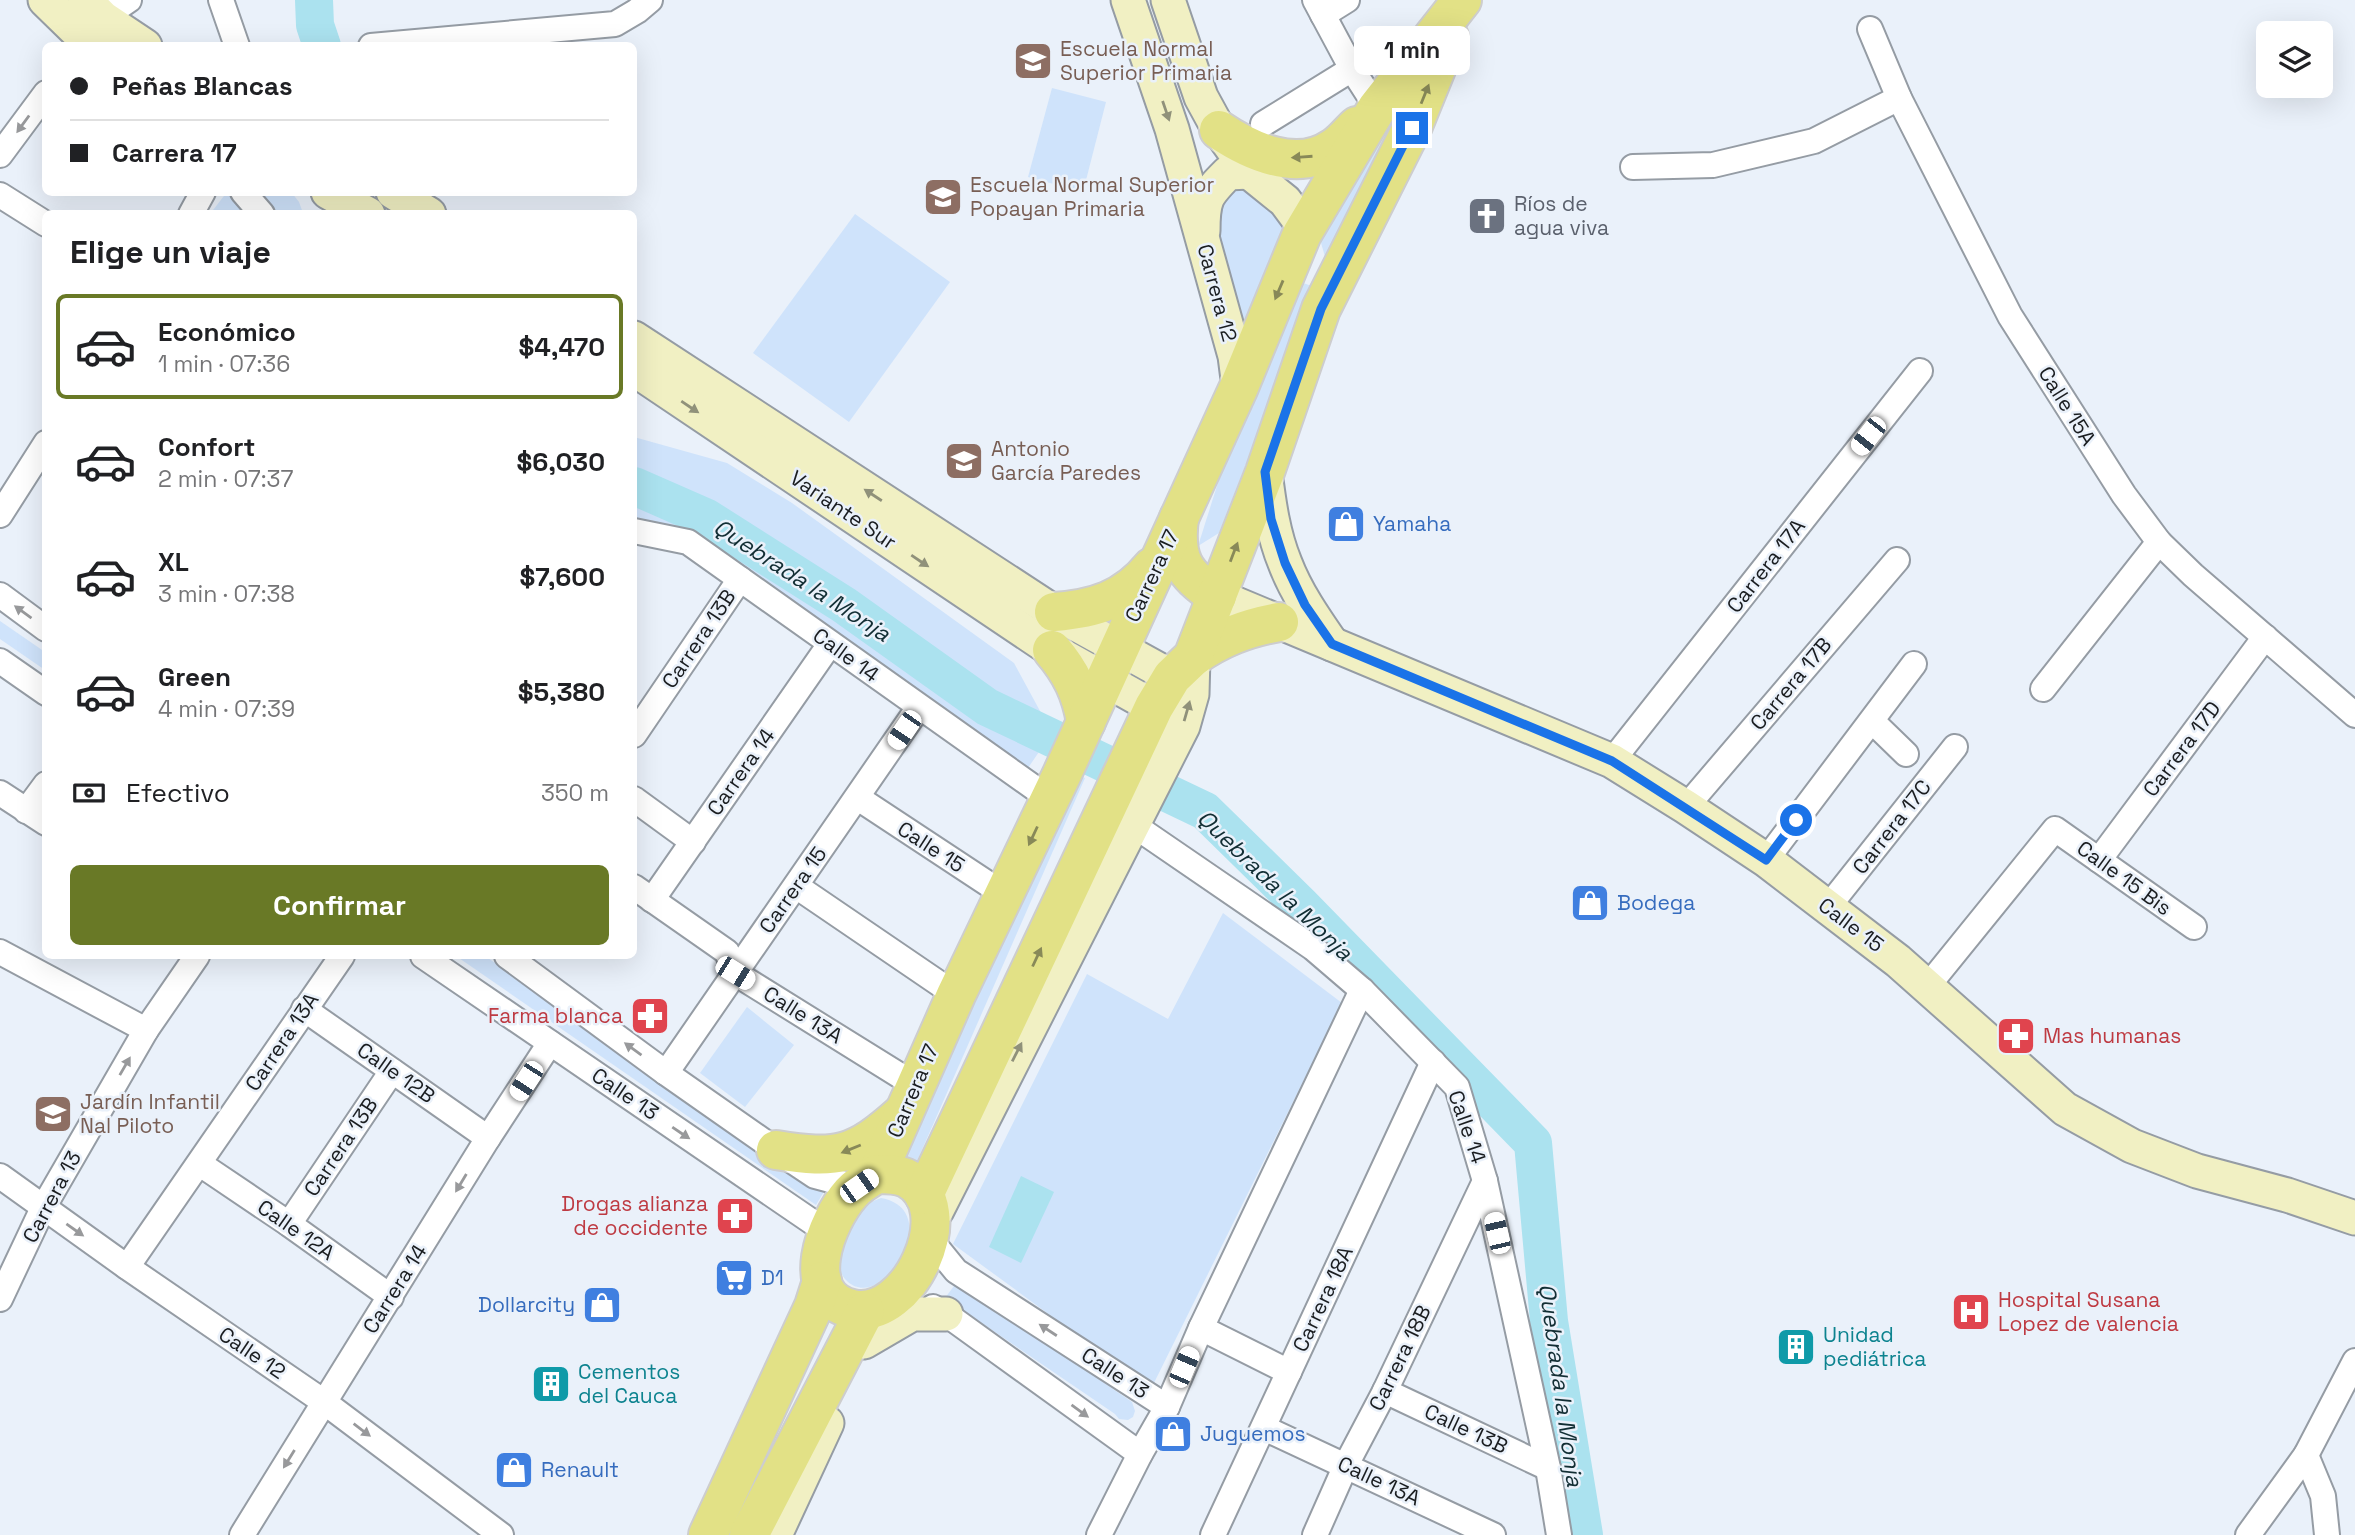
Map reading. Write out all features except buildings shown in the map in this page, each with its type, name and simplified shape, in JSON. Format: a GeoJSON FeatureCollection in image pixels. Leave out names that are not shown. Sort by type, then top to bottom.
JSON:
{"type":"FeatureCollection","features":[{"type":"Feature","properties":{"kind":"main road","name":"Carrera 17"},"geometry":{"type":"LineString","coordinates":[[866,1181],[910,1098],[956,995],[1056,787],[1239,387],[1305,228],[1377,108],[1463,0]]}},
{"type":"Feature","properties":{"kind":"main road","name":"Carrera 17"},"geometry":{"type":"LineString","coordinates":[[928,1219],[1128,811],[1151,752],[1173,680],[1217,596],[1265,472],[1321,309],[1412,128],[1463,0]]}},
{"type":"Feature","properties":{"kind":"main road"},"geometry":{"type":"LineString","coordinates":[[1219,130],[1244,146],[1272,156],[1293,159],[1318,156],[1334,148],[1377,108]]}},
{"type":"Feature","properties":{"kind":"main road"},"geometry":{"type":"LineString","coordinates":[[1305,228],[1319,274],[1321,309]]}},
{"type":"Feature","properties":{"kind":"main road"},"geometry":{"type":"LineString","coordinates":[[1180,516],[1176,540],[1182,564],[1196,583],[1217,596]]}},
{"type":"Feature","properties":{"kind":"main road"},"geometry":{"type":"LineString","coordinates":[[1054,612],[1086,609],[1116,598],[1142,579],[1162,554]]}},
{"type":"Feature","properties":{"kind":"main road"},"geometry":{"type":"LineString","coordinates":[[1173,680],[1212,644],[1233,634],[1279,622]]}},
{"type":"Feature","properties":{"kind":"main road"},"geometry":{"type":"LineString","coordinates":[[1052,650],[1075,683],[1082,702],[1084,725]]}},
{"type":"Feature","properties":{"kind":"main road"},"geometry":{"type":"LineString","coordinates":[[776,1150],[809,1155],[833,1155],[851,1151],[880,1134],[910,1098]]}},
{"type":"Feature","properties":{"kind":"main road"},"geometry":{"type":"LineString","coordinates":[[708,1535],[814,1306],[837,1211],[866,1181],[896,1174],[908,1178],[918,1186],[928,1219],[914,1274],[880,1311],[749,1535]]}},
{"type":"Feature","properties":{"kind":"main road"},"geometry":{"type":"LineString","coordinates":[[824,1256],[832,1298],[849,1309],[880,1311]]}},
{"type":"Feature","properties":{"kind":"street"},"geometry":{"type":"LineString","coordinates":[[44,0],[136,42]]}},
{"type":"Feature","properties":{"kind":"street"},"geometry":{"type":"LineString","coordinates":[[221,0],[236,42]]}},
{"type":"Feature","properties":{"kind":"street"},"geometry":{"type":"LineString","coordinates":[[415,42],[615,24],[650,0]]}},
{"type":"Feature","properties":{"kind":"street","name":"Carrera 12"},"geometry":{"type":"LineString","coordinates":[[1128,0],[1172,129],[1234,356],[1239,387]]}},
{"type":"Feature","properties":{"kind":"street"},"geometry":{"type":"LineString","coordinates":[[1348,0],[1319,8],[1377,108]]}},
{"type":"Feature","properties":{"kind":"street"},"geometry":{"type":"LineString","coordinates":[[1173,2],[1201,97],[1219,130],[1250,172],[1285,201],[1305,228]]}},
{"type":"Feature","properties":{"kind":"street","name":"Calle 15A"},"geometry":{"type":"LineString","coordinates":[[1870,29],[1899,98],[2010,316],[2124,495],[2159,542],[2193,575],[2355,715]]}},
{"type":"Feature","properties":{"kind":"street"},"geometry":{"type":"LineString","coordinates":[[1263,124],[1352,69]]}},
{"type":"Feature","properties":{"kind":"street"},"geometry":{"type":"LineString","coordinates":[[0,155],[42,98]]}},
{"type":"Feature","properties":{"kind":"street"},"geometry":{"type":"LineString","coordinates":[[1633,167],[1713,165],[1814,141],[1899,98]]}},
{"type":"Feature","properties":{"kind":"street"},"geometry":{"type":"LineString","coordinates":[[1202,240],[1203,203],[1228,173],[1250,172]]}},
{"type":"Feature","properties":{"kind":"street"},"geometry":{"type":"LineString","coordinates":[[0,195],[42,221]]}},
{"type":"Feature","properties":{"kind":"street"},"geometry":{"type":"LineString","coordinates":[[246,196],[259,210]]}},
{"type":"Feature","properties":{"kind":"street"},"geometry":{"type":"LineString","coordinates":[[335,196],[361,210]]}},
{"type":"Feature","properties":{"kind":"street"},"geometry":{"type":"LineString","coordinates":[[400,196],[423,210]]}},
{"type":"Feature","properties":{"kind":"street","name":"Variante Sur"},"geometry":{"type":"LineString","coordinates":[[637,340],[1054,612],[1112,664]]}},
{"type":"Feature","properties":{"kind":"street","name":"Variante Sur"},"geometry":{"type":"LineString","coordinates":[[637,371],[1052,650],[1112,664]]}},
{"type":"Feature","properties":{"kind":"street","name":"Carrera 17A"},"geometry":{"type":"LineString","coordinates":[[1612,761],[1920,371]]}},
{"type":"Feature","properties":{"kind":"street"},"geometry":{"type":"LineString","coordinates":[[0,515],[42,449]]}},
{"type":"Feature","properties":{"kind":"street"},"geometry":{"type":"LineString","coordinates":[[1265,472],[1271,519],[1285,563],[1305,605],[1332,644]]}},
{"type":"Feature","properties":{"kind":"street","name":"Calle 14"},"geometry":{"type":"LineString","coordinates":[[637,532],[688,542],[919,707],[1056,787]]}},
{"type":"Feature","properties":{"kind":"street"},"geometry":{"type":"LineString","coordinates":[[2043,689],[2159,542]]}},
{"type":"Feature","properties":{"kind":"street","name":"Carrera 17B"},"geometry":{"type":"LineString","coordinates":[[1686,807],[1897,560]]}},
{"type":"Feature","properties":{"kind":"street","name":"Carrera 13B"},"geometry":{"type":"LineString","coordinates":[[637,730],[740,579]]}},
{"type":"Feature","properties":{"kind":"street"},"geometry":{"type":"LineString","coordinates":[[0,595],[42,626]]}},
{"type":"Feature","properties":{"kind":"street","name":"Calle 15"},"geometry":{"type":"LineString","coordinates":[[1217,596],[1612,761],[1766,860],[1828,907],[1898,961],[2066,1110],[2132,1146],[2197,1171],[2287,1195],[2355,1218]]}},
{"type":"Feature","properties":{"kind":"street","name":"Carrera 17D"},"geometry":{"type":"LineString","coordinates":[[2099,860],[2265,637]]}},
{"type":"Feature","properties":{"kind":"street","name":"Carrera 14"},"geometry":{"type":"LineString","coordinates":[[643,894],[693,842],[830,644]]}},
{"type":"Feature","properties":{"kind":"street"},"geometry":{"type":"LineString","coordinates":[[0,661],[42,690]]}},
{"type":"Feature","properties":{"kind":"street"},"geometry":{"type":"LineString","coordinates":[[1112,664],[1173,680],[1192,694],[1183,726],[1151,752]]}},
{"type":"Feature","properties":{"kind":"street"},"geometry":{"type":"LineString","coordinates":[[1766,860],[1913,664]]}},
{"type":"Feature","properties":{"kind":"street","name":"Carrera 15"},"geometry":{"type":"LineString","coordinates":[[666,1073],[919,707]]}},
{"type":"Feature","properties":{"kind":"street"},"geometry":{"type":"LineString","coordinates":[[1872,720],[1906,754]]}},
{"type":"Feature","properties":{"kind":"street","name":"Carrera 17C"},"geometry":{"type":"LineString","coordinates":[[1828,907],[1955,747]]}},
{"type":"Feature","properties":{"kind":"street"},"geometry":{"type":"LineString","coordinates":[[0,793],[36,817],[42,797]]}},
{"type":"Feature","properties":{"kind":"street","name":"Calle 15"},"geometry":{"type":"LineString","coordinates":[[858,798],[1005,895]]}},
{"type":"Feature","properties":{"kind":"street"},"geometry":{"type":"LineString","coordinates":[[637,801],[693,842]]}},
{"type":"Feature","properties":{"kind":"street","name":"Calle 14"},"geometry":{"type":"LineString","coordinates":[[1128,811],[1312,948],[1362,990],[1457,1087],[1485,1181],[1548,1468],[1556,1531]]}},
{"type":"Feature","properties":{"kind":"street","name":"Calle 15 Bis"},"geometry":{"type":"LineString","coordinates":[[1927,987],[2055,829],[2193,927]]}},
{"type":"Feature","properties":{"kind":"street"},"geometry":{"type":"LineString","coordinates":[[796,886],[956,995]]}},
{"type":"Feature","properties":{"kind":"street","name":"Calle 13A"},"geometry":{"type":"LineString","coordinates":[[643,894],[727,952],[735,973],[910,1098]]}},
{"type":"Feature","properties":{"kind":"street"},"geometry":{"type":"LineString","coordinates":[[0,952],[146,1030]]}},
{"type":"Feature","properties":{"kind":"street","name":"Carrera 13"},"geometry":{"type":"LineString","coordinates":[[0,1299],[43,1208],[146,1030],[195,959]]}},
{"type":"Feature","properties":{"kind":"street","name":"Carrera 13A"},"geometry":{"type":"LineString","coordinates":[[127,1267],[340,959]]}},
{"type":"Feature","properties":{"kind":"street","name":"Calle 13"},"geometry":{"type":"LineString","coordinates":[[427,959],[550,1043],[824,1256]]}},
{"type":"Feature","properties":{"kind":"street","name":"Calle 13"},"geometry":{"type":"LineString","coordinates":[[511,959],[666,1073],[815,1176],[866,1181]]}},
{"type":"Feature","properties":{"kind":"street"},"geometry":{"type":"LineString","coordinates":[[1100,1535],[1140,1454],[1167,1407],[1201,1328],[1362,990]]}},
{"type":"Feature","properties":{"kind":"street","name":"Calle 12B"},"geometry":{"type":"LineString","coordinates":[[304,1009],[488,1138]]}},
{"type":"Feature","properties":{"kind":"street","name":"Carrera 14"},"geometry":{"type":"LineString","coordinates":[[242,1535],[488,1138],[550,1043]]}},
{"type":"Feature","properties":{"kind":"street","name":"Carrera 18A"},"geometry":{"type":"LineString","coordinates":[[1213,1535],[1433,1062]]}},
{"type":"Feature","properties":{"kind":"street","name":"Carrera 13B"},"geometry":{"type":"LineString","coordinates":[[289,1224],[392,1071]]}},
{"type":"Feature","properties":{"kind":"street","name":"Calle 12A"},"geometry":{"type":"LineString","coordinates":[[200,1164],[391,1297]]}},
{"type":"Feature","properties":{"kind":"street","name":"Calle 12"},"geometry":{"type":"LineString","coordinates":[[0,1176],[324,1402],[501,1535]]}},
{"type":"Feature","properties":{"kind":"street","name":"Carrera 18B"},"geometry":{"type":"LineString","coordinates":[[1315,1535],[1346,1465],[1385,1391],[1485,1181]]}},
{"type":"Feature","properties":{"kind":"street","name":"Calle 13"},"geometry":{"type":"LineString","coordinates":[[928,1219],[956,1271],[1167,1407]]}},
{"type":"Feature","properties":{"kind":"street"},"geometry":{"type":"LineString","coordinates":[[697,1535],[824,1256]]}},
{"type":"Feature","properties":{"kind":"street"},"geometry":{"type":"LineString","coordinates":[[880,1311],[946,1314]]}},
{"type":"Feature","properties":{"kind":"street"},"geometry":{"type":"LineString","coordinates":[[880,1311],[946,1314],[1140,1454]]}},
{"type":"Feature","properties":{"kind":"street"},"geometry":{"type":"LineString","coordinates":[[775,1535],[880,1311]]}},
{"type":"Feature","properties":{"kind":"street"},"geometry":{"type":"LineString","coordinates":[[1201,1328],[1289,1372]]}},
{"type":"Feature","properties":{"kind":"street"},"geometry":{"type":"LineString","coordinates":[[2248,1535],[2306,1455],[2355,1361]]}},
{"type":"Feature","properties":{"kind":"street","name":"Calle 13B"},"geometry":{"type":"LineString","coordinates":[[1385,1391],[1548,1468]]}},
{"type":"Feature","properties":{"kind":"street","name":"Calle 13A"},"geometry":{"type":"LineString","coordinates":[[1264,1428],[1493,1535]]}},
{"type":"Feature","properties":{"kind":"street"},"geometry":{"type":"LineString","coordinates":[[2306,1455],[2323,1496],[2327,1535]]}},
{"type":"Feature","properties":{"kind":"shaded area"},"geometry":{"type":"Polygon","coordinates":[[[1052,88],[1106,102],[1083,192],[1028,177],[1052,88]]]}},
{"type":"Feature","properties":{"kind":"shaded area"},"geometry":{"type":"Polygon","coordinates":[[[1390,104],[1399,114],[1328,267],[1317,229],[1390,104]]]}},
{"type":"Feature","properties":{"kind":"shaded area"},"geometry":{"type":"Polygon","coordinates":[[[1243,188],[1255,191],[1291,230],[1240,358],[1207,221],[1234,190],[1243,188]]]}},
{"type":"Feature","properties":{"kind":"shaded area"},"geometry":{"type":"Polygon","coordinates":[[[224,196],[294,196],[302,210],[213,210],[224,196]]]}},
{"type":"Feature","properties":{"kind":"shaded area"},"geometry":{"type":"Polygon","coordinates":[[[855,214],[950,282],[849,422],[753,353],[855,214]]]}},
{"type":"Feature","properties":{"kind":"shaded area"},"geometry":{"type":"Polygon","coordinates":[[[1300,282],[1315,287],[1219,533],[1198,546],[1240,413],[1300,282]]]}},
{"type":"Feature","properties":{"kind":"shaded area"},"geometry":{"type":"Polygon","coordinates":[[[637,438],[727,463],[792,503],[1014,663],[1046,722],[1043,746],[1028,768],[1010,758],[935,701],[748,568],[697,536],[637,520],[637,438]]]}},
{"type":"Feature","properties":{"kind":"shaded area"},"geometry":{"type":"Polygon","coordinates":[[[0,621],[42,650],[42,668],[0,639],[0,621]]]}},
{"type":"Feature","properties":{"kind":"shaded area"},"geometry":{"type":"Polygon","coordinates":[[[1075,774],[1085,778],[914,1168],[899,1161],[1075,774]]]}},
{"type":"Feature","properties":{"kind":"shaded area"},"geometry":{"type":"Polygon","coordinates":[[[1223,913],[1342,1003],[1151,1389],[953,1244],[1087,974],[1168,1019],[1223,913]]]}},
{"type":"Feature","properties":{"kind":"shaded area"},"geometry":{"type":"Polygon","coordinates":[[[460,959],[489,959],[825,1190],[816,1205],[460,959]]]}},
{"type":"Feature","properties":{"kind":"shaded area"},"geometry":{"type":"Polygon","coordinates":[[[747,1007],[794,1045],[745,1107],[700,1073],[747,1007]]]}},
{"type":"Feature","properties":{"kind":"shaded area"},"geometry":{"type":"Polygon","coordinates":[[[1021,1176],[1054,1192],[1021,1263],[989,1247],[1021,1176]]]}},
{"type":"Feature","properties":{"kind":"shaded area"},"geometry":{"type":"Polygon","coordinates":[[[881,1198],[900,1206],[909,1221],[909,1238],[902,1257],[891,1273],[877,1284],[862,1288],[847,1281],[842,1275],[840,1254],[858,1212],[865,1205],[881,1198]]]}},
{"type":"Feature","properties":{"kind":"shaded area"},"geometry":{"type":"Polygon","coordinates":[[[957,1282],[1132,1402],[1135,1411],[1133,1417],[1128,1420],[1119,1419],[945,1298],[957,1282]]]}},
{"type":"Feature","properties":{"kind":"waterway","name":"Quebrada la Monja"},"geometry":{"type":"LineString","coordinates":[[314,0],[315,25],[321,42]]}},
{"type":"Feature","properties":{"kind":"waterway","name":"Quebrada la Monja"},"geometry":{"type":"LineString","coordinates":[[637,487],[707,518],[844,605],[987,707],[1205,811],[1300,904],[1533,1143],[1549,1321],[1584,1535]]}},
{"type":"Feature","properties":{"kind":"place","name":"Escuela Normal Superior Primaria"},"geometry":{"type":"Point","coordinates":[1033,61]}},
{"type":"Feature","properties":{"kind":"place","name":"Escuela Normal Superior Popayan Primaria"},"geometry":{"type":"Point","coordinates":[943,197]}},
{"type":"Feature","properties":{"kind":"place","name":"Ríos de agua viva"},"geometry":{"type":"Point","coordinates":[1487,216]}},
{"type":"Feature","properties":{"kind":"place","name":"Antonio García Paredes"},"geometry":{"type":"Point","coordinates":[964,461]}},
{"type":"Feature","properties":{"kind":"place","name":"Yamaha"},"geometry":{"type":"Point","coordinates":[1346,524]}},
{"type":"Feature","properties":{"kind":"place","name":"Bodega"},"geometry":{"type":"Point","coordinates":[1590,903]}},
{"type":"Feature","properties":{"kind":"place","name":"Farma blanca"},"geometry":{"type":"Point","coordinates":[650,1016]}},
{"type":"Feature","properties":{"kind":"place","name":"Mas humanas"},"geometry":{"type":"Point","coordinates":[2016,1036]}},
{"type":"Feature","properties":{"kind":"place","name":"Jardín Infantil Nal Piloto"},"geometry":{"type":"Point","coordinates":[53,1114]}},
{"type":"Feature","properties":{"kind":"place","name":"Drogas alianza de occidente"},"geometry":{"type":"Point","coordinates":[735,1216]}},
{"type":"Feature","properties":{"kind":"place","name":"D1"},"geometry":{"type":"Point","coordinates":[734,1278]}},
{"type":"Feature","properties":{"kind":"place","name":"Dollarcity"},"geometry":{"type":"Point","coordinates":[602,1305]}},
{"type":"Feature","properties":{"kind":"place","name":"Hospital Susana Lopez de valencia"},"geometry":{"type":"Point","coordinates":[1971,1312]}},
{"type":"Feature","properties":{"kind":"place","name":"Unidad pediátrica"},"geometry":{"type":"Point","coordinates":[1796,1347]}},
{"type":"Feature","properties":{"kind":"place","name":"Cementos del Cauca"},"geometry":{"type":"Point","coordinates":[551,1384]}},
{"type":"Feature","properties":{"kind":"place","name":"Juguemos"},"geometry":{"type":"Point","coordinates":[1173,1434]}},
{"type":"Feature","properties":{"kind":"place","name":"Renault"},"geometry":{"type":"Point","coordinates":[514,1470]}},
{"type":"Feature","properties":{"kind":"route"},"geometry":{"type":"LineString","coordinates":[[1412,128],[1321,309],[1265,472],[1271,519],[1285,563],[1305,605],[1332,644],[1612,761],[1766,860],[1796,820]]}}]}
